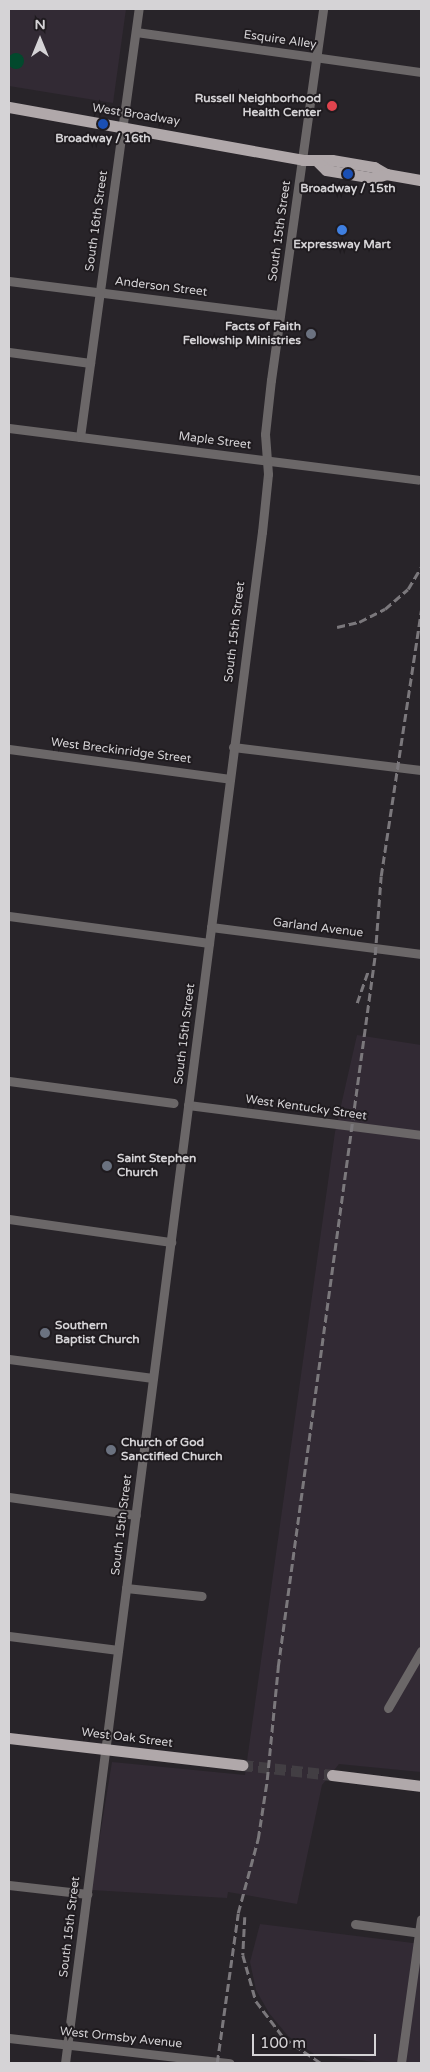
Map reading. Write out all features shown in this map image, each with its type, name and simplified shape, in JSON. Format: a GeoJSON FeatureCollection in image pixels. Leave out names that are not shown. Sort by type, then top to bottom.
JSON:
{"type":"FeatureCollection","features":[{"type":"Feature","properties":{"kind":"main road","name":"West Broadway"},"geometry":{"type":"LineString","coordinates":[[9,107],[318,162],[326,170],[374,178],[386,174],[421,180]]}},
{"type":"Feature","properties":{"kind":"main road","name":"West Oak Street"},"geometry":{"type":"LineString","coordinates":[[9,1738],[242,1765]]}},
{"type":"Feature","properties":{"kind":"main road"},"geometry":{"type":"LineString","coordinates":[[332,1775],[421,1786]]}},
{"type":"Feature","properties":{"kind":"street","name":"South 16th Street"},"geometry":{"type":"LineString","coordinates":[[80,437],[139,9]]}},
{"type":"Feature","properties":{"kind":"street","name":"South 15th Street"},"geometry":{"type":"LineString","coordinates":[[65,2063],[262,532],[268,460],[266,416],[323,9]]}},
{"type":"Feature","properties":{"kind":"street","name":"Esquire Alley"},"geometry":{"type":"LineString","coordinates":[[136,32],[421,72]]}},
{"type":"Feature","properties":{"kind":"street","name":"Anderson Street"},"geometry":{"type":"LineString","coordinates":[[9,281],[280,315]]}},
{"type":"Feature","properties":{"kind":"street"},"geometry":{"type":"LineString","coordinates":[[9,352],[90,363]]}},
{"type":"Feature","properties":{"kind":"street","name":"Maple Street"},"geometry":{"type":"LineString","coordinates":[[9,428],[418,480]]}},
{"type":"Feature","properties":{"kind":"street"},"geometry":{"type":"LineString","coordinates":[[233,747],[421,770]]}},
{"type":"Feature","properties":{"kind":"street","name":"West Breckinridge Street"},"geometry":{"type":"LineString","coordinates":[[9,750],[230,779]]}},
{"type":"Feature","properties":{"kind":"street"},"geometry":{"type":"LineString","coordinates":[[9,916],[209,944]]}},
{"type":"Feature","properties":{"kind":"street","name":"Garland Avenue"},"geometry":{"type":"LineString","coordinates":[[211,927],[421,954]]}},
{"type":"Feature","properties":{"kind":"street"},"geometry":{"type":"LineString","coordinates":[[9,1081],[174,1103]]}},
{"type":"Feature","properties":{"kind":"street","name":"West Kentucky Street"},"geometry":{"type":"LineString","coordinates":[[188,1105],[421,1135]]}},
{"type":"Feature","properties":{"kind":"street"},"geometry":{"type":"LineString","coordinates":[[9,1219],[171,1242]]}},
{"type":"Feature","properties":{"kind":"street"},"geometry":{"type":"LineString","coordinates":[[9,1359],[153,1378]]}},
{"type":"Feature","properties":{"kind":"street"},"geometry":{"type":"LineString","coordinates":[[9,1497],[136,1515]]}},
{"type":"Feature","properties":{"kind":"street"},"geometry":{"type":"LineString","coordinates":[[126,1588],[202,1596]]}},
{"type":"Feature","properties":{"kind":"street"},"geometry":{"type":"LineString","coordinates":[[9,1636],[118,1650]]}},
{"type":"Feature","properties":{"kind":"street"},"geometry":{"type":"LineString","coordinates":[[388,1708],[421,1652]]}},
{"type":"Feature","properties":{"kind":"street"},"geometry":{"type":"LineString","coordinates":[[9,1885],[87,1894]]}},
{"type":"Feature","properties":{"kind":"street"},"geometry":{"type":"LineString","coordinates":[[401,2063],[421,1919]]}},
{"type":"Feature","properties":{"kind":"street"},"geometry":{"type":"LineString","coordinates":[[355,1924],[420,1932]]}},
{"type":"Feature","properties":{"kind":"street","name":"West Ormsby Avenue"},"geometry":{"type":"LineString","coordinates":[[9,2038],[230,2063]]}},
{"type":"Feature","properties":{"kind":"shaded area"},"geometry":{"type":"Polygon","coordinates":[[[9,9],[126,9],[113,103],[9,86],[9,9]]]}},
{"type":"Feature","properties":{"kind":"shaded area"},"geometry":{"type":"Polygon","coordinates":[[[357,1035],[421,1045],[421,1772],[339,1764],[322,1785],[297,1904],[228,1892],[227,1898],[91,1890],[112,1762],[245,1775],[335,1132],[357,1035]]]}},
{"type":"Feature","properties":{"kind":"shaded area"},"geometry":{"type":"Polygon","coordinates":[[[260,1924],[421,1944],[421,2063],[381,2063],[314,2054],[288,2036],[269,2013],[256,1990],[250,1962],[260,1924]]]}},
{"type":"Feature","properties":{"kind":"green space"},"geometry":{"type":"Polygon","coordinates":[[[16,53],[24,61],[16,69],[8,61],[16,53]]]}},
{"type":"Feature","properties":{"kind":"tunnel"},"geometry":{"type":"LineString","coordinates":[[242,1765],[332,1775]]}},
{"type":"Feature","properties":{"kind":"railway"},"geometry":{"type":"LineString","coordinates":[[337,627],[359,622],[385,609],[408,589],[421,567]]}},
{"type":"Feature","properties":{"kind":"railway"},"geometry":{"type":"LineString","coordinates":[[217,2063],[238,1913],[258,1839],[267,1780],[278,1667],[375,955],[381,876],[421,610]]}},
{"type":"Feature","properties":{"kind":"railway"},"geometry":{"type":"LineString","coordinates":[[357,1003],[368,971]]}},
{"type":"Feature","properties":{"kind":"railway"},"geometry":{"type":"LineString","coordinates":[[245,1917],[243,1955],[256,2001],[284,2038],[321,2063]]}},
{"type":"Feature","properties":{"kind":"place","name":"Russell Neighborhood Health Center"},"geometry":{"type":"Point","coordinates":[332,106]}},
{"type":"Feature","properties":{"kind":"place","name":"Broadway / 16th"},"geometry":{"type":"Point","coordinates":[103,124]}},
{"type":"Feature","properties":{"kind":"place","name":"Broadway / 15th"},"geometry":{"type":"Point","coordinates":[348,174]}},
{"type":"Feature","properties":{"kind":"place","name":"Expressway Mart"},"geometry":{"type":"Point","coordinates":[342,230]}},
{"type":"Feature","properties":{"kind":"place","name":"Facts of Faith Fellowship Ministries"},"geometry":{"type":"Point","coordinates":[311,334]}},
{"type":"Feature","properties":{"kind":"place","name":"Saint Stephen Church"},"geometry":{"type":"Point","coordinates":[107,1166]}},
{"type":"Feature","properties":{"kind":"place","name":"Southern Baptist Church"},"geometry":{"type":"Point","coordinates":[45,1333]}},
{"type":"Feature","properties":{"kind":"place","name":"Church of God Sanctified Church"},"geometry":{"type":"Point","coordinates":[111,1450]}}]}
